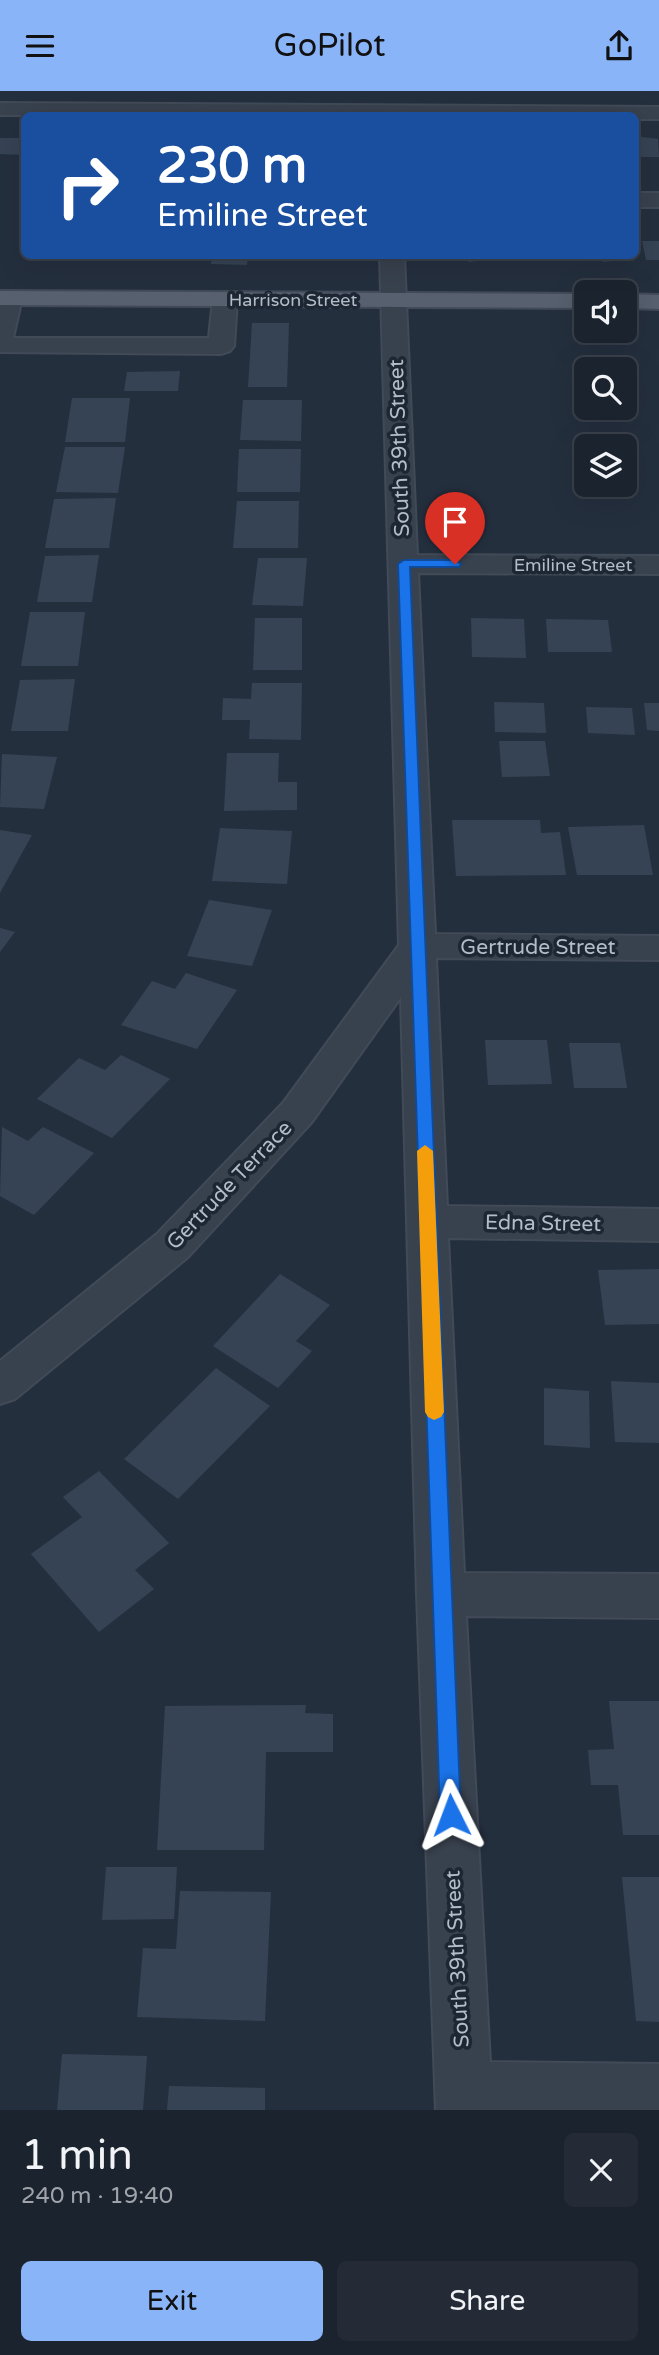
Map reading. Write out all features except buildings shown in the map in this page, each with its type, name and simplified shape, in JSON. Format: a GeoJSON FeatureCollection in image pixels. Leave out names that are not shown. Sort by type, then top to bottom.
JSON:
{"type":"FeatureCollection","features":[{"type":"Feature","properties":{"kind":"main road","name":"Harrison Street"},"geometry":{"type":"LineString","coordinates":[[5,298],[574,301]]}},
{"type":"Feature","properties":{"kind":"main road"},"geometry":{"type":"LineString","coordinates":[[637,301],[659,302]]}},
{"type":"Feature","properties":{"kind":"street"},"geometry":{"type":"LineString","coordinates":[[0,109],[391,106],[621,112]]}},
{"type":"Feature","properties":{"kind":"street"},"geometry":{"type":"LineString","coordinates":[[639,112],[659,113]]}},
{"type":"Feature","properties":{"kind":"street"},"geometry":{"type":"LineString","coordinates":[[639,200],[659,200]]}},
{"type":"Feature","properties":{"kind":"street","name":"South 39th Street"},"geometry":{"type":"LineString","coordinates":[[392,259],[441,1594],[463,2100]]}},
{"type":"Feature","properties":{"kind":"street"},"geometry":{"type":"LineString","coordinates":[[0,338],[5,298]]}},
{"type":"Feature","properties":{"kind":"street"},"geometry":{"type":"LineString","coordinates":[[0,345],[221,346],[225,299]]}},
{"type":"Feature","properties":{"kind":"street","name":"Emiline Street"},"geometry":{"type":"LineString","coordinates":[[404,564],[659,565]]}},
{"type":"Feature","properties":{"kind":"street","name":"Gertrude Street"},"geometry":{"type":"LineString","coordinates":[[418,946],[659,949]]}},
{"type":"Feature","properties":{"kind":"street","name":"Gertrude Terrace"},"geometry":{"type":"LineString","coordinates":[[0,1385],[173,1245],[297,1113],[418,946]]}},
{"type":"Feature","properties":{"kind":"street","name":"Edna Street"},"geometry":{"type":"LineString","coordinates":[[428,1222],[659,1225]]}},
{"type":"Feature","properties":{"kind":"street"},"geometry":{"type":"LineString","coordinates":[[441,1594],[659,1596]]}},
{"type":"Feature","properties":{"kind":"street"},"geometry":{"type":"LineString","coordinates":[[463,2100],[659,2092]]}},
{"type":"Feature","properties":{"kind":"slow traffic"},"geometry":{"type":"LineString","coordinates":[[425,1151],[434,1412]]}},
{"type":"Feature","properties":{"kind":"route"},"geometry":{"type":"LineString","coordinates":[[451,1815],[404,564],[455,564]]}}]}
